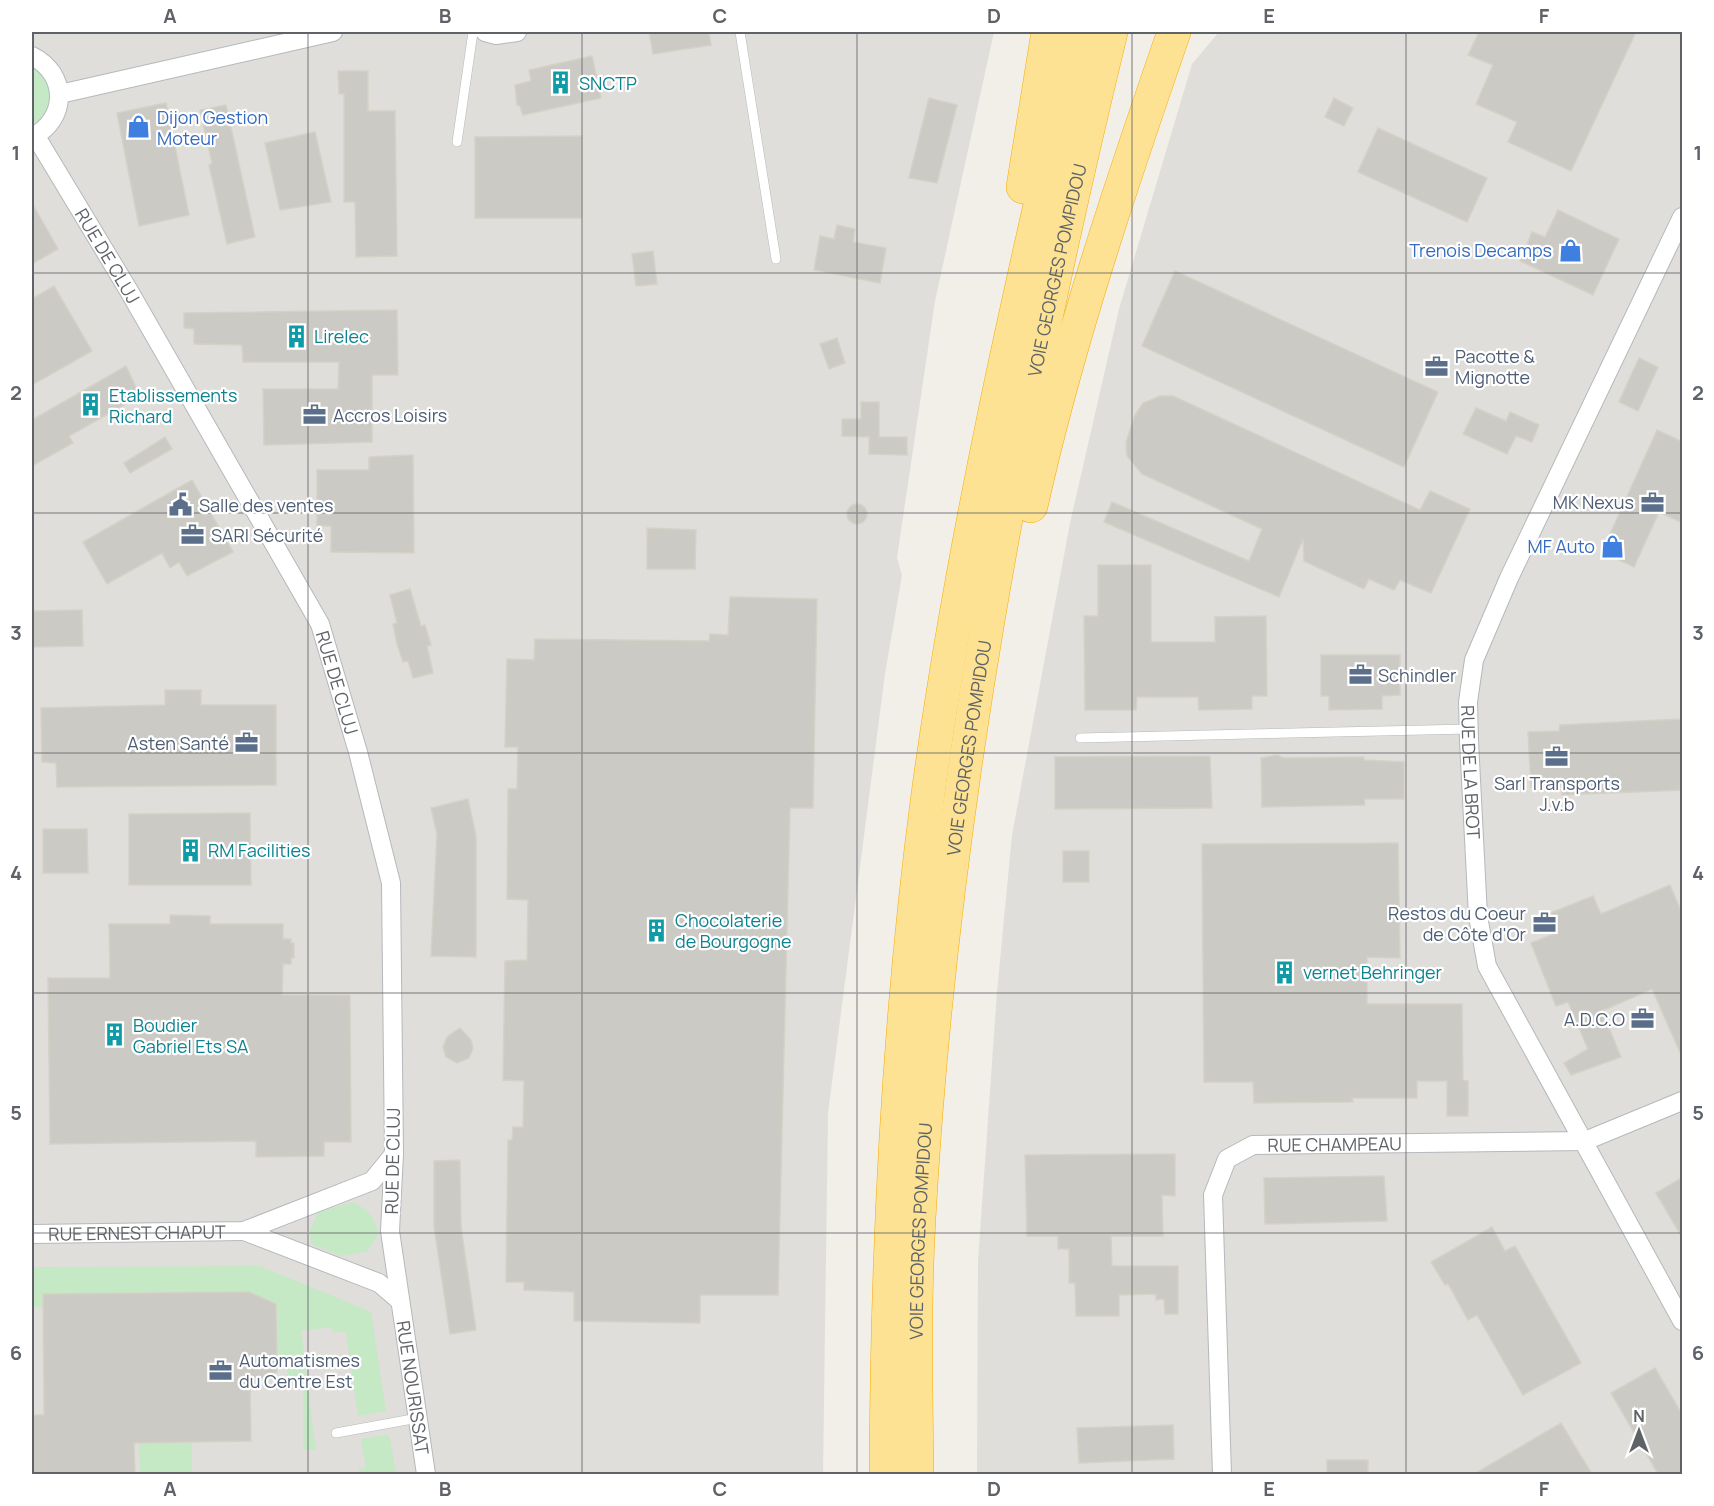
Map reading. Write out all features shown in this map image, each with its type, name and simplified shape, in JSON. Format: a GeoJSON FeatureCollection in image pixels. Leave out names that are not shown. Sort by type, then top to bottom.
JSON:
{"type":"FeatureCollection","features":[{"type":"Feature","properties":{"kind":"highway"},"geometry":{"type":"LineString","coordinates":[[979,493],[987,392],[1048,32]]}},
{"type":"Feature","properties":{"kind":"highway","name":"VOIE GEORGES POMPIDOU"},"geometry":{"type":"LineString","coordinates":[[886,1474],[886,1324],[891,1215],[914,916],[928,793],[979,493],[1036,220],[1080,32]]}},
{"type":"Feature","properties":{"kind":"highway","name":"VOIE GEORGES POMPIDOU"},"geometry":{"type":"LineString","coordinates":[[917,1474],[915,1350],[918,1219],[938,979],[970,743],[1024,425],[1111,32]]}},
{"type":"Feature","properties":{"kind":"highway"},"geometry":{"type":"LineString","coordinates":[[970,743],[991,688],[1036,481],[1090,283],[1174,32]]}},
{"type":"Feature","properties":{"kind":"street"},"geometry":{"type":"LineString","coordinates":[[60,94],[333,32]]}},
{"type":"Feature","properties":{"kind":"street"},"geometry":{"type":"LineString","coordinates":[[485,32],[496,35],[517,32]]}},
{"type":"Feature","properties":{"kind":"street"},"geometry":{"type":"LineString","coordinates":[[32,56],[51,70],[60,94],[58,109],[52,122],[33,136]]}},
{"type":"Feature","properties":{"kind":"street","name":"RUE DE CLUJ"},"geometry":{"type":"LineString","coordinates":[[33,136],[129,291],[320,624],[358,752],[392,883],[393,1154],[390,1231],[400,1301]]}},
{"type":"Feature","properties":{"kind":"street","name":"RUE DE LA BROT"},"geometry":{"type":"LineString","coordinates":[[1683,217],[1509,578],[1474,660],[1469,692],[1468,729],[1478,916],[1487,966],[1554,1091],[1586,1141],[1683,1321]]}},
{"type":"Feature","properties":{"kind":"street"},"geometry":{"type":"LineString","coordinates":[[1586,1141],[1683,1101]]}},
{"type":"Feature","properties":{"kind":"street","name":"RUE CHAMPEAU"},"geometry":{"type":"LineString","coordinates":[[1222,1474],[1213,1195],[1227,1160],[1253,1145],[1586,1141]]}},
{"type":"Feature","properties":{"kind":"street","name":"RUE ERNEST CHAPUT"},"geometry":{"type":"LineString","coordinates":[[32,1234],[244,1231],[372,1181],[393,1154]]}},
{"type":"Feature","properties":{"kind":"street","name":"RUE ERNEST CHAPUT"},"geometry":{"type":"LineString","coordinates":[[244,1231],[379,1283],[400,1301]]}},
{"type":"Feature","properties":{"kind":"street","name":"RUE NOURISSAT"},"geometry":{"type":"LineString","coordinates":[[400,1301],[426,1474]]}},
{"type":"Feature","properties":{"kind":"lane"},"geometry":{"type":"LineString","coordinates":[[457,142],[473,32]]}},
{"type":"Feature","properties":{"kind":"lane"},"geometry":{"type":"LineString","coordinates":[[740,32],[776,259]]}},
{"type":"Feature","properties":{"kind":"lane"},"geometry":{"type":"LineString","coordinates":[[1080,738],[1468,729]]}},
{"type":"Feature","properties":{"kind":"lane"},"geometry":{"type":"LineString","coordinates":[[336,1433],[418,1418]]}},
{"type":"Feature","properties":{"kind":"shaded area"},"geometry":{"type":"Polygon","coordinates":[[[32,32],[994,32],[935,301],[897,558],[902,575],[885,674],[828,1113],[823,1474],[32,1474],[32,32]]]}},
{"type":"Feature","properties":{"kind":"shaded area"},"geometry":{"type":"Polygon","coordinates":[[[1219,32],[1682,32],[1682,1474],[977,1474],[978,1261],[997,992],[1012,835],[1070,523],[1119,309],[1192,64],[1219,32]]]}},
{"type":"Feature","properties":{"kind":"green space"},"geometry":{"type":"Polygon","coordinates":[[[32,67],[46,80],[50,96],[45,112],[32,125],[32,67]]]}},
{"type":"Feature","properties":{"kind":"green space"},"geometry":{"type":"Polygon","coordinates":[[[353,1202],[373,1218],[378,1234],[368,1251],[341,1256],[311,1244],[310,1231],[318,1212],[353,1202]]]}},
{"type":"Feature","properties":{"kind":"green space"},"geometry":{"type":"Polygon","coordinates":[[[260,1266],[371,1312],[386,1411],[358,1416],[346,1332],[333,1332],[331,1327],[301,1331],[305,1361],[277,1361],[276,1304],[249,1292],[43,1294],[43,1307],[32,1307],[32,1267],[260,1266]]]}},
{"type":"Feature","properties":{"kind":"green space"},"geometry":{"type":"Polygon","coordinates":[[[287,1368],[305,1368],[316,1450],[303,1450],[303,1383],[287,1381],[287,1368]]]}},
{"type":"Feature","properties":{"kind":"green space"},"geometry":{"type":"Polygon","coordinates":[[[385,1435],[390,1437],[396,1474],[359,1474],[359,1469],[366,1468],[361,1439],[385,1435]]]}},
{"type":"Feature","properties":{"kind":"green space"},"geometry":{"type":"Polygon","coordinates":[[[192,1442],[192,1474],[140,1474],[139,1443],[192,1442]]]}},
{"type":"Feature","properties":{"kind":"building","name":"SNCTP"},"geometry":{"type":"Polygon","coordinates":[[[649,32],[709,32],[711,45],[653,54],[649,32]]]}},
{"type":"Feature","properties":{"kind":"building"},"geometry":{"type":"Polygon","coordinates":[[[1479,32],[1636,32],[1571,171],[1508,142],[1517,122],[1476,104],[1493,65],[1468,55],[1479,32]]]}},
{"type":"Feature","properties":{"kind":"building","name":"SNCTP"},"geometry":{"type":"Polygon","coordinates":[[[592,56],[601,98],[523,115],[520,106],[517,105],[515,85],[531,81],[529,70],[592,56]]]}},
{"type":"Feature","properties":{"kind":"building"},"geometry":{"type":"Polygon","coordinates":[[[338,71],[368,71],[368,111],[395,111],[397,256],[356,257],[355,202],[344,202],[344,94],[339,94],[338,71]]]}},
{"type":"Feature","properties":{"kind":"building"},"geometry":{"type":"Polygon","coordinates":[[[929,98],[957,105],[937,183],[909,178],[929,98]]]}},
{"type":"Feature","properties":{"kind":"building"},"geometry":{"type":"Polygon","coordinates":[[[1334,98],[1353,108],[1344,126],[1325,117],[1334,98]]]}},
{"type":"Feature","properties":{"kind":"building"},"geometry":{"type":"Polygon","coordinates":[[[166,103],[189,215],[139,226],[117,113],[166,103]]]}},
{"type":"Feature","properties":{"kind":"building"},"geometry":{"type":"Polygon","coordinates":[[[226,105],[255,237],[227,244],[209,165],[212,163],[200,110],[226,105]]]}},
{"type":"Feature","properties":{"kind":"building"},"geometry":{"type":"Polygon","coordinates":[[[1378,128],[1487,178],[1467,222],[1358,172],[1378,128]]]}},
{"type":"Feature","properties":{"kind":"building"},"geometry":{"type":"Polygon","coordinates":[[[315,132],[331,202],[280,210],[265,143],[315,132]]]}},
{"type":"Feature","properties":{"kind":"building"},"geometry":{"type":"Polygon","coordinates":[[[582,136],[582,218],[475,218],[475,137],[582,136]]]}},
{"type":"Feature","properties":{"kind":"building"},"geometry":{"type":"Polygon","coordinates":[[[32,203],[58,249],[32,264],[32,203]]]}},
{"type":"Feature","properties":{"kind":"building","name":"Trenois Decamps"},"geometry":{"type":"Polygon","coordinates":[[[1558,210],[1619,239],[1593,295],[1520,261],[1532,232],[1545,237],[1558,210]]]}},
{"type":"Feature","properties":{"kind":"building"},"geometry":{"type":"Polygon","coordinates":[[[837,225],[855,229],[853,242],[886,248],[880,283],[814,270],[820,236],[834,239],[837,225]]]}},
{"type":"Feature","properties":{"kind":"building"},"geometry":{"type":"Polygon","coordinates":[[[653,251],[657,284],[636,286],[632,254],[653,251]]]}},
{"type":"Feature","properties":{"kind":"building"},"geometry":{"type":"Polygon","coordinates":[[[1175,271],[1438,392],[1404,467],[1142,346],[1175,271]]]}},
{"type":"Feature","properties":{"kind":"building"},"geometry":{"type":"Polygon","coordinates":[[[54,286],[92,351],[32,385],[32,299],[54,286]]]}},
{"type":"Feature","properties":{"kind":"building","name":"Lirelec"},"geometry":{"type":"Polygon","coordinates":[[[397,310],[398,375],[372,375],[372,442],[264,445],[263,389],[338,389],[339,362],[243,362],[242,345],[194,344],[194,329],[184,328],[184,313],[397,310]]]}},
{"type":"Feature","properties":{"kind":"building"},"geometry":{"type":"Polygon","coordinates":[[[837,338],[845,363],[829,369],[820,344],[837,338]]]}},
{"type":"Feature","properties":{"kind":"building"},"geometry":{"type":"Polygon","coordinates":[[[1639,358],[1658,367],[1638,411],[1619,402],[1639,358]]]}},
{"type":"Feature","properties":{"kind":"building","name":"Etablissements Richard"},"geometry":{"type":"Polygon","coordinates":[[[126,366],[140,396],[69,436],[73,443],[32,466],[32,420],[126,366]]]}},
{"type":"Feature","properties":{"kind":"building"},"geometry":{"type":"Polygon","coordinates":[[[1160,396],[1173,396],[1420,510],[1430,491],[1470,509],[1431,593],[1400,580],[1394,590],[1369,579],[1364,589],[1304,561],[1303,539],[1279,597],[1104,522],[1112,502],[1249,561],[1262,529],[1142,474],[1127,456],[1126,442],[1135,415],[1143,403],[1160,396]]]}},
{"type":"Feature","properties":{"kind":"building"},"geometry":{"type":"Polygon","coordinates":[[[861,402],[879,402],[879,437],[907,437],[907,455],[869,454],[869,437],[842,436],[842,419],[861,419],[861,402]]]}},
{"type":"Feature","properties":{"kind":"building"},"geometry":{"type":"Polygon","coordinates":[[[1476,408],[1506,421],[1510,412],[1539,425],[1532,442],[1516,436],[1507,454],[1463,434],[1476,408]]]}},
{"type":"Feature","properties":{"kind":"building"},"geometry":{"type":"Polygon","coordinates":[[[1657,430],[1683,442],[1683,523],[1659,512],[1634,567],[1602,552],[1657,430]]]}},
{"type":"Feature","properties":{"kind":"building"},"geometry":{"type":"Polygon","coordinates":[[[165,437],[172,449],[130,473],[124,463],[165,437]]]}},
{"type":"Feature","properties":{"kind":"building"},"geometry":{"type":"Polygon","coordinates":[[[413,455],[414,553],[331,552],[331,526],[317,526],[317,470],[369,470],[369,457],[413,455]]]}},
{"type":"Feature","properties":{"kind":"building"},"geometry":{"type":"Polygon","coordinates":[[[192,480],[233,552],[187,576],[179,562],[170,568],[162,553],[107,584],[83,542],[192,480]]]}},
{"type":"Feature","properties":{"kind":"building"},"geometry":{"type":"Polygon","coordinates":[[[857,504],[864,507],[867,514],[864,521],[857,524],[850,521],[847,514],[850,507],[857,504]]]}},
{"type":"Feature","properties":{"kind":"building"},"geometry":{"type":"Polygon","coordinates":[[[647,528],[696,530],[695,569],[647,569],[647,528]]]}},
{"type":"Feature","properties":{"kind":"building"},"geometry":{"type":"Polygon","coordinates":[[[1098,565],[1151,565],[1151,642],[1215,642],[1215,617],[1266,616],[1267,696],[1252,696],[1252,709],[1199,710],[1198,697],[1137,697],[1136,710],[1085,710],[1084,616],[1098,616],[1098,565]]]}},
{"type":"Feature","properties":{"kind":"building"},"geometry":{"type":"Polygon","coordinates":[[[410,589],[421,626],[425,625],[431,645],[427,646],[433,673],[413,678],[408,661],[403,662],[397,644],[393,624],[397,623],[390,595],[410,589]]]}},
{"type":"Feature","properties":{"kind":"building","name":"Chocolaterie de Bourgogne"},"geometry":{"type":"Polygon","coordinates":[[[730,597],[817,599],[813,808],[790,808],[778,1295],[700,1295],[700,1323],[574,1321],[574,1292],[524,1290],[524,1282],[506,1282],[508,1140],[512,1140],[513,1127],[523,1127],[524,1081],[503,1080],[505,961],[527,960],[528,900],[507,899],[508,789],[517,789],[518,747],[505,747],[507,659],[534,660],[535,639],[709,641],[710,634],[728,635],[730,597]]]}},
{"type":"Feature","properties":{"kind":"building"},"geometry":{"type":"Polygon","coordinates":[[[82,610],[83,646],[32,647],[32,611],[82,610]]]}},
{"type":"Feature","properties":{"kind":"building","name":"Schindler"},"geometry":{"type":"Polygon","coordinates":[[[1321,655],[1400,655],[1400,695],[1382,696],[1382,709],[1329,710],[1329,696],[1321,696],[1321,655]]]}},
{"type":"Feature","properties":{"kind":"building"},"geometry":{"type":"Polygon","coordinates":[[[165,690],[201,690],[201,705],[276,705],[276,785],[57,787],[56,763],[42,762],[41,708],[165,705],[165,690]]]}},
{"type":"Feature","properties":{"kind":"building"},"geometry":{"type":"Polygon","coordinates":[[[1681,719],[1683,790],[1562,795],[1562,786],[1531,787],[1528,732],[1559,731],[1560,725],[1681,719]]]}},
{"type":"Feature","properties":{"kind":"building"},"geometry":{"type":"Polygon","coordinates":[[[1277,755],[1284,758],[1364,757],[1364,760],[1404,762],[1404,799],[1364,799],[1365,805],[1262,807],[1261,758],[1277,755]]]}},
{"type":"Feature","properties":{"kind":"building"},"geometry":{"type":"Polygon","coordinates":[[[1210,756],[1212,808],[1055,809],[1055,757],[1210,756]]]}},
{"type":"Feature","properties":{"kind":"building"},"geometry":{"type":"Polygon","coordinates":[[[468,799],[476,836],[476,957],[431,956],[437,834],[431,808],[468,799]]]}},
{"type":"Feature","properties":{"kind":"building","name":"RM Facilities"},"geometry":{"type":"Polygon","coordinates":[[[250,813],[251,885],[129,885],[129,814],[250,813]]]}},
{"type":"Feature","properties":{"kind":"building"},"geometry":{"type":"Polygon","coordinates":[[[43,829],[87,829],[88,873],[43,873],[43,829]]]}},
{"type":"Feature","properties":{"kind":"building","name":"vernet Behringer"},"geometry":{"type":"Polygon","coordinates":[[[1398,843],[1400,958],[1367,957],[1367,1004],[1462,1004],[1463,1080],[1468,1081],[1468,1116],[1447,1116],[1447,1081],[1417,1081],[1417,1098],[1352,1098],[1353,1102],[1254,1103],[1253,1082],[1204,1082],[1202,844],[1398,843]]]}},
{"type":"Feature","properties":{"kind":"building"},"geometry":{"type":"Polygon","coordinates":[[[1063,851],[1089,851],[1089,882],[1063,882],[1063,851]]]}},
{"type":"Feature","properties":{"kind":"building"},"geometry":{"type":"Polygon","coordinates":[[[1670,885],[1683,916],[1683,1059],[1652,989],[1602,1011],[1621,1057],[1571,1075],[1564,1063],[1588,1049],[1568,1002],[1556,1006],[1531,943],[1556,933],[1548,914],[1593,896],[1601,914],[1670,885]]]}},
{"type":"Feature","properties":{"kind":"building","name":"Boudier Gabriel Ets SA"},"geometry":{"type":"Polygon","coordinates":[[[170,915],[210,916],[210,924],[283,924],[283,939],[291,939],[291,943],[294,943],[294,958],[291,958],[291,964],[283,964],[282,995],[350,995],[351,1142],[324,1142],[324,1156],[256,1157],[256,1141],[50,1144],[48,978],[110,978],[109,924],[170,924],[170,915]]]}},
{"type":"Feature","properties":{"kind":"building"},"geometry":{"type":"Polygon","coordinates":[[[460,1028],[471,1040],[473,1048],[469,1058],[457,1063],[446,1057],[443,1047],[447,1037],[460,1028]]]}},
{"type":"Feature","properties":{"kind":"building"},"geometry":{"type":"Polygon","coordinates":[[[1175,1154],[1175,1196],[1162,1195],[1163,1236],[1111,1236],[1112,1266],[1178,1266],[1178,1314],[1165,1314],[1164,1299],[1156,1300],[1156,1294],[1119,1295],[1119,1316],[1076,1316],[1075,1283],[1069,1283],[1069,1249],[1058,1249],[1058,1236],[1027,1236],[1025,1155],[1175,1154]]]}},
{"type":"Feature","properties":{"kind":"building"},"geometry":{"type":"Polygon","coordinates":[[[460,1160],[461,1227],[476,1330],[450,1334],[434,1226],[434,1161],[460,1160]]]}},
{"type":"Feature","properties":{"kind":"building"},"geometry":{"type":"Polygon","coordinates":[[[1384,1176],[1387,1221],[1265,1224],[1264,1178],[1384,1176]]]}},
{"type":"Feature","properties":{"kind":"building"},"geometry":{"type":"Polygon","coordinates":[[[1683,1177],[1683,1239],[1656,1193],[1683,1177]]]}},
{"type":"Feature","properties":{"kind":"building"},"geometry":{"type":"Polygon","coordinates":[[[1492,1227],[1505,1251],[1515,1246],[1581,1363],[1523,1395],[1477,1315],[1468,1320],[1448,1284],[1445,1285],[1431,1262],[1492,1227]]]}},
{"type":"Feature","properties":{"kind":"building"},"geometry":{"type":"Polygon","coordinates":[[[249,1292],[276,1304],[277,1361],[277,1372],[250,1385],[251,1441],[134,1443],[135,1474],[32,1474],[32,1415],[44,1415],[43,1294],[249,1292]]]}},
{"type":"Feature","properties":{"kind":"building"},"geometry":{"type":"Polygon","coordinates":[[[1655,1368],[1683,1416],[1683,1474],[1658,1474],[1611,1393],[1655,1368]]]}},
{"type":"Feature","properties":{"kind":"building"},"geometry":{"type":"Polygon","coordinates":[[[1561,1423],[1592,1474],[1474,1474],[1561,1423]]]}},
{"type":"Feature","properties":{"kind":"building"},"geometry":{"type":"Polygon","coordinates":[[[1173,1425],[1174,1459],[1079,1463],[1077,1428],[1173,1425]]]}},
{"type":"Feature","properties":{"kind":"building"},"geometry":{"type":"Polygon","coordinates":[[[1327,1460],[1368,1460],[1368,1474],[1327,1474],[1327,1460]]]}},
{"type":"Feature","properties":{"kind":"place","name":"SNCTP"},"geometry":{"type":"Point","coordinates":[561,83]}},
{"type":"Feature","properties":{"kind":"place","name":"Dijon Gestion Moteur"},"geometry":{"type":"Point","coordinates":[139,127]}},
{"type":"Feature","properties":{"kind":"place","name":"Trenois Decamps"},"geometry":{"type":"Point","coordinates":[1570,250]}},
{"type":"Feature","properties":{"kind":"place","name":"Lirelec"},"geometry":{"type":"Point","coordinates":[296,336]}},
{"type":"Feature","properties":{"kind":"place","name":"Pacotte & Mignotte"},"geometry":{"type":"Point","coordinates":[1437,366]}},
{"type":"Feature","properties":{"kind":"place","name":"Etablissements Richard"},"geometry":{"type":"Point","coordinates":[91,405]}},
{"type":"Feature","properties":{"kind":"place","name":"Accros Loisirs"},"geometry":{"type":"Point","coordinates":[315,415]}},
{"type":"Feature","properties":{"kind":"place","name":"MK Nexus"},"geometry":{"type":"Point","coordinates":[1652,502]}},
{"type":"Feature","properties":{"kind":"place","name":"Salle des ventes"},"geometry":{"type":"Point","coordinates":[181,505]}},
{"type":"Feature","properties":{"kind":"place","name":"SARI Sécurité"},"geometry":{"type":"Point","coordinates":[193,535]}},
{"type":"Feature","properties":{"kind":"place","name":"MF Auto"},"geometry":{"type":"Point","coordinates":[1613,546]}},
{"type":"Feature","properties":{"kind":"place","name":"Schindler"},"geometry":{"type":"Point","coordinates":[1360,675]}},
{"type":"Feature","properties":{"kind":"place","name":"Asten Santé"},"geometry":{"type":"Point","coordinates":[247,743]}},
{"type":"Feature","properties":{"kind":"place","name":"Sarl Transports J.v.b"},"geometry":{"type":"Point","coordinates":[1557,757]}},
{"type":"Feature","properties":{"kind":"place","name":"RM Facilities"},"geometry":{"type":"Point","coordinates":[190,850]}},
{"type":"Feature","properties":{"kind":"place","name":"Restos du Coeur de Côte d'Or"},"geometry":{"type":"Point","coordinates":[1544,923]}},
{"type":"Feature","properties":{"kind":"place","name":"Chocolaterie de Bourgogne"},"geometry":{"type":"Point","coordinates":[657,930]}},
{"type":"Feature","properties":{"kind":"place","name":"vernet Behringer"},"geometry":{"type":"Point","coordinates":[1285,972]}},
{"type":"Feature","properties":{"kind":"place","name":"A.D.C.O"},"geometry":{"type":"Point","coordinates":[1643,1019]}},
{"type":"Feature","properties":{"kind":"place","name":"Boudier Gabriel Ets SA"},"geometry":{"type":"Point","coordinates":[115,1035]}},
{"type":"Feature","properties":{"kind":"place","name":"Automatismes du Centre Est"},"geometry":{"type":"Point","coordinates":[221,1370]}}]}
